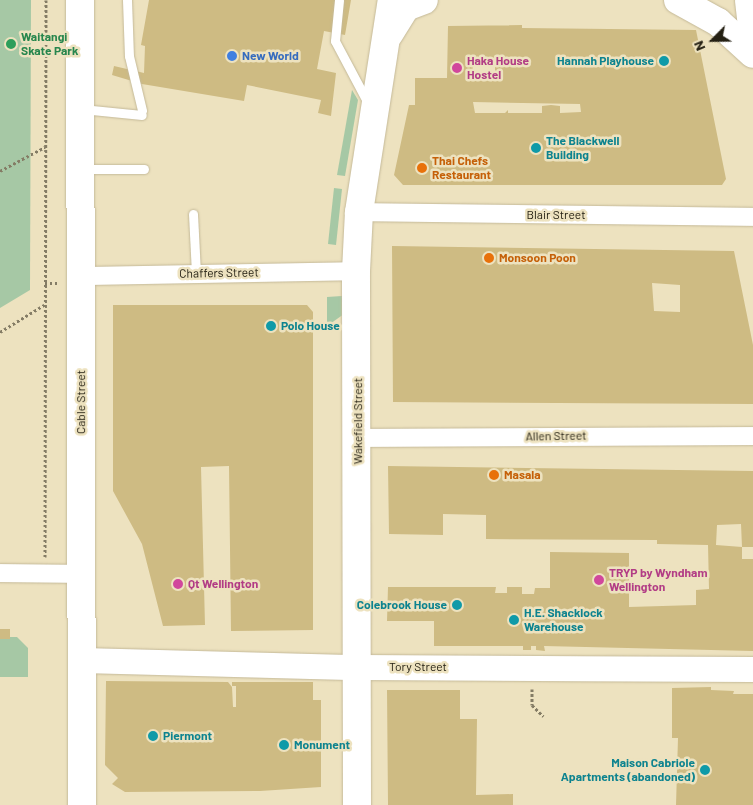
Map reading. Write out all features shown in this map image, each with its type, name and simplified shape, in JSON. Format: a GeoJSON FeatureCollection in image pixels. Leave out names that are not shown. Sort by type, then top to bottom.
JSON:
{"type":"FeatureCollection","features":[{"type":"Feature","properties":{"kind":"main road","name":"Cable Street"},"geometry":{"type":"LineString","coordinates":[[80,0],[82,109],[82,805]]}},
{"type":"Feature","properties":{"kind":"main road","name":"Wakefield Street"},"geometry":{"type":"LineString","coordinates":[[357,805],[358,438],[356,271],[359,212],[376,115],[392,0]]}},
{"type":"Feature","properties":{"kind":"main road"},"geometry":{"type":"LineString","coordinates":[[386,40],[396,19],[406,7],[424,0]]}},
{"type":"Feature","properties":{"kind":"main road"},"geometry":{"type":"LineString","coordinates":[[678,0],[718,22],[753,54]]}},
{"type":"Feature","properties":{"kind":"street"},"geometry":{"type":"LineString","coordinates":[[747,0],[753,54]]}},
{"type":"Feature","properties":{"kind":"street","name":"Blair Street"},"geometry":{"type":"LineString","coordinates":[[359,212],[753,217]]}},
{"type":"Feature","properties":{"kind":"street","name":"Chaffers Street"},"geometry":{"type":"LineString","coordinates":[[82,276],[356,271]]}},
{"type":"Feature","properties":{"kind":"street","name":"Allen Street"},"geometry":{"type":"LineString","coordinates":[[358,438],[753,436]]}},
{"type":"Feature","properties":{"kind":"street"},"geometry":{"type":"LineString","coordinates":[[0,573],[82,574]]}},
{"type":"Feature","properties":{"kind":"street","name":"Tory Street"},"geometry":{"type":"LineString","coordinates":[[82,660],[358,667],[753,669]]}},
{"type":"Feature","properties":{"kind":"lane"},"geometry":{"type":"LineString","coordinates":[[82,109],[142,112],[129,56],[127,0]]}},
{"type":"Feature","properties":{"kind":"lane"},"geometry":{"type":"LineString","coordinates":[[339,0],[335,41],[354,81],[376,115]]}},
{"type":"Feature","properties":{"kind":"lane"},"geometry":{"type":"LineString","coordinates":[[82,169],[144,169]]}},
{"type":"Feature","properties":{"kind":"lane"},"geometry":{"type":"LineString","coordinates":[[193,214],[196,273]]}},
{"type":"Feature","properties":{"kind":"path"},"geometry":{"type":"LineString","coordinates":[[45,560],[46,0]]}},
{"type":"Feature","properties":{"kind":"path"},"geometry":{"type":"LineString","coordinates":[[0,171],[46,146]]}},
{"type":"Feature","properties":{"kind":"path"},"geometry":{"type":"LineString","coordinates":[[0,332],[45,304]]}},
{"type":"Feature","properties":{"kind":"path"},"geometry":{"type":"LineString","coordinates":[[532,693],[532,706],[543,716]]}},
{"type":"Feature","properties":{"kind":"green space"},"geometry":{"type":"Polygon","coordinates":[[[0,0],[31,0],[30,290],[0,308],[0,0]]]}},
{"type":"Feature","properties":{"kind":"green space"},"geometry":{"type":"Polygon","coordinates":[[[352,90],[358,100],[345,176],[337,175],[352,90]]]}},
{"type":"Feature","properties":{"kind":"green space"},"geometry":{"type":"Polygon","coordinates":[[[334,188],[342,189],[336,245],[328,244],[334,188]]]}},
{"type":"Feature","properties":{"kind":"green space"},"geometry":{"type":"Polygon","coordinates":[[[342,296],[344,314],[327,326],[327,297],[342,296]]]}},
{"type":"Feature","properties":{"kind":"green space"},"geometry":{"type":"Polygon","coordinates":[[[0,637],[17,637],[28,648],[28,677],[0,677],[0,637]]]}},
{"type":"Feature","properties":{"kind":"building","name":"New World"},"geometry":{"type":"Polygon","coordinates":[[[149,0],[351,0],[345,35],[324,31],[317,69],[336,73],[331,116],[318,113],[321,100],[247,85],[244,101],[142,84],[112,75],[114,66],[144,73],[145,46],[141,45],[149,0]]]}},
{"type":"Feature","properties":{"kind":"building"},"geometry":{"type":"Polygon","coordinates":[[[522,25],[522,28],[696,30],[726,179],[722,185],[403,185],[394,175],[409,105],[415,105],[415,78],[447,78],[448,26],[522,25]],[[473,57],[473,79],[495,79],[495,58],[473,57]],[[473,102],[475,113],[505,113],[508,110],[508,113],[542,113],[542,106],[551,105],[560,106],[560,113],[581,112],[580,104],[473,102]]]}},
{"type":"Feature","properties":{"kind":"building"},"geometry":{"type":"Polygon","coordinates":[[[392,246],[734,251],[753,345],[753,404],[393,402],[392,246]],[[652,283],[654,311],[680,312],[680,285],[652,283]]]}},
{"type":"Feature","properties":{"kind":"building"},"geometry":{"type":"Polygon","coordinates":[[[113,305],[307,305],[313,312],[313,630],[231,631],[229,466],[201,467],[205,625],[163,626],[142,544],[113,491],[113,305]]]}},
{"type":"Feature","properties":{"kind":"building"},"geometry":{"type":"Polygon","coordinates":[[[388,466],[753,471],[753,547],[742,547],[742,559],[753,559],[753,651],[544,646],[545,651],[536,650],[536,646],[531,646],[531,650],[523,650],[523,646],[434,646],[434,621],[387,621],[388,587],[496,587],[495,593],[507,593],[507,587],[522,587],[522,594],[534,594],[535,588],[550,588],[550,552],[629,553],[629,607],[696,605],[696,590],[709,589],[708,545],[657,544],[657,540],[486,539],[486,515],[443,514],[443,535],[389,534],[388,466]],[[741,524],[717,525],[716,545],[742,547],[741,524]]]}},
{"type":"Feature","properties":{"kind":"building"},"geometry":{"type":"Polygon","coordinates":[[[0,629],[10,629],[10,639],[0,639],[0,629]]]}},
{"type":"Feature","properties":{"kind":"building"},"geometry":{"type":"Polygon","coordinates":[[[106,681],[228,682],[232,687],[233,707],[236,707],[236,686],[232,686],[232,682],[313,682],[313,700],[321,700],[321,787],[260,791],[125,792],[112,784],[118,778],[105,765],[106,681]]]}},
{"type":"Feature","properties":{"kind":"building","name":"Maison Cabriole Apartments (abandoned)"},"geometry":{"type":"Polygon","coordinates":[[[711,687],[711,690],[734,691],[733,694],[753,694],[753,805],[676,805],[678,738],[672,738],[672,688],[711,687]]]}},
{"type":"Feature","properties":{"kind":"building"},"geometry":{"type":"Polygon","coordinates":[[[387,690],[460,690],[460,719],[477,719],[476,795],[513,794],[513,805],[388,805],[387,690]]]}},
{"type":"Feature","properties":{"kind":"place","name":"Waitangi Skate Park"},"geometry":{"type":"Point","coordinates":[11,44]}},
{"type":"Feature","properties":{"kind":"place","name":"New World"},"geometry":{"type":"Point","coordinates":[232,56]}},
{"type":"Feature","properties":{"kind":"place","name":"Hannah Playhouse"},"geometry":{"type":"Point","coordinates":[664,61]}},
{"type":"Feature","properties":{"kind":"place","name":"Haka House Hostel"},"geometry":{"type":"Point","coordinates":[457,68]}},
{"type":"Feature","properties":{"kind":"place","name":"The Blackwell Building"},"geometry":{"type":"Point","coordinates":[536,148]}},
{"type":"Feature","properties":{"kind":"place","name":"Thai Chefs Restaurant"},"geometry":{"type":"Point","coordinates":[422,168]}},
{"type":"Feature","properties":{"kind":"place","name":"Monsoon Poon"},"geometry":{"type":"Point","coordinates":[489,258]}},
{"type":"Feature","properties":{"kind":"place","name":"Polo House"},"geometry":{"type":"Point","coordinates":[271,326]}},
{"type":"Feature","properties":{"kind":"place","name":"Masala"},"geometry":{"type":"Point","coordinates":[494,475]}},
{"type":"Feature","properties":{"kind":"place","name":"TRYP by Wyndham Wellington"},"geometry":{"type":"Point","coordinates":[599,580]}},
{"type":"Feature","properties":{"kind":"place","name":"Qt Wellington"},"geometry":{"type":"Point","coordinates":[178,584]}},
{"type":"Feature","properties":{"kind":"place","name":"Colebrook House"},"geometry":{"type":"Point","coordinates":[457,605]}},
{"type":"Feature","properties":{"kind":"place","name":"H.E. Shacklock Warehouse"},"geometry":{"type":"Point","coordinates":[514,620]}},
{"type":"Feature","properties":{"kind":"place","name":"Piermont"},"geometry":{"type":"Point","coordinates":[153,736]}},
{"type":"Feature","properties":{"kind":"place","name":"Monument"},"geometry":{"type":"Point","coordinates":[284,745]}},
{"type":"Feature","properties":{"kind":"place","name":"Maison Cabriole Apartments (abandoned)"},"geometry":{"type":"Point","coordinates":[705,770]}}]}
